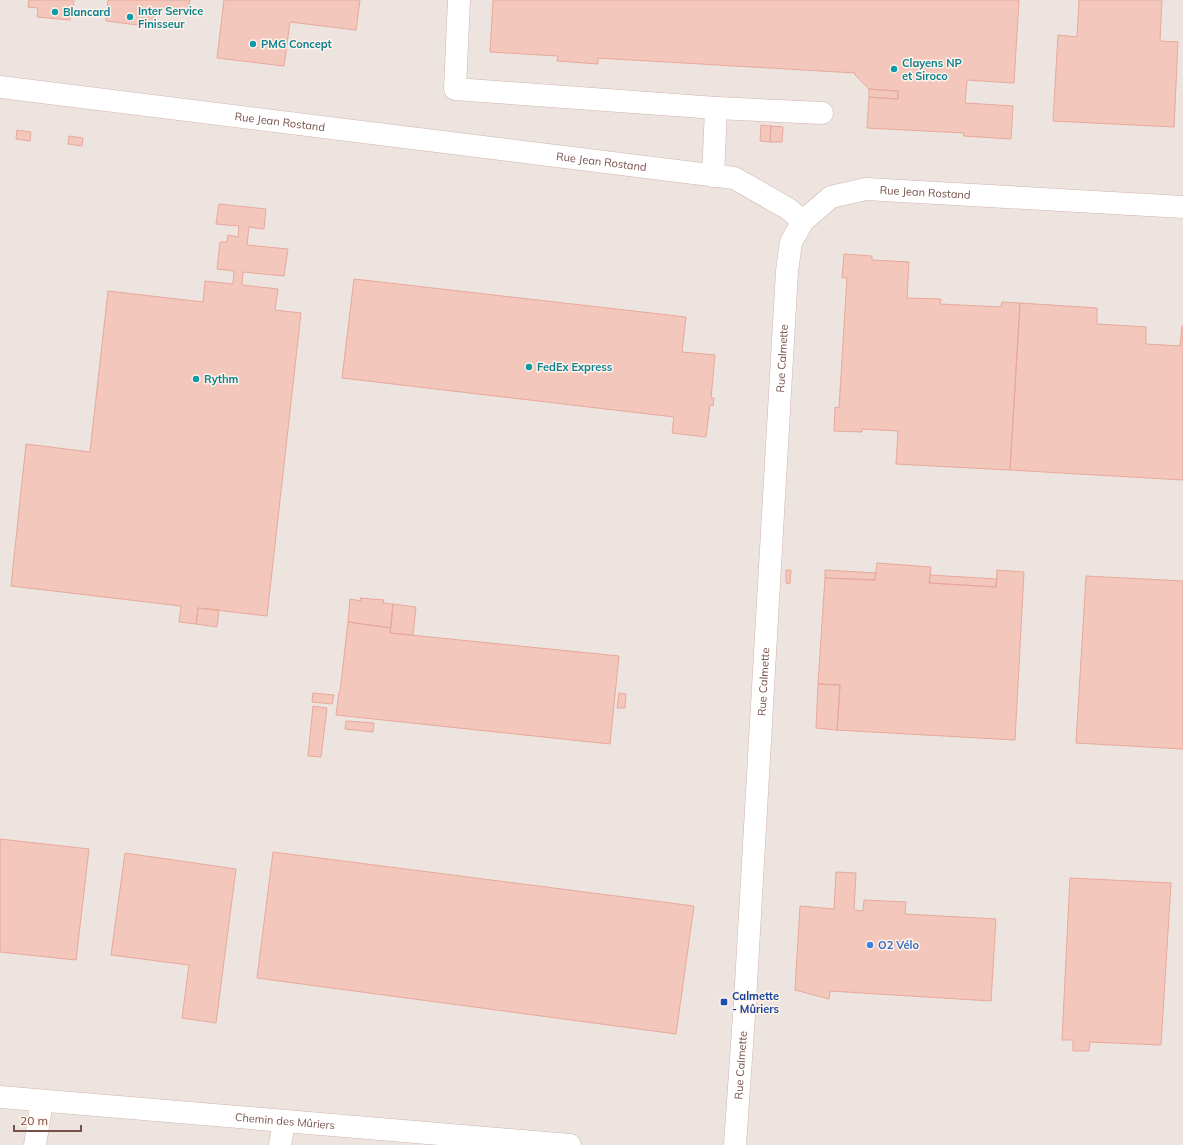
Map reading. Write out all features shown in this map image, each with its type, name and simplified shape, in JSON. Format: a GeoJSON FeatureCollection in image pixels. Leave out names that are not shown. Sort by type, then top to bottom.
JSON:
{"type":"FeatureCollection","features":[{"type":"Feature","properties":{"kind":"street"},"geometry":{"type":"LineString","coordinates":[[459,0],[455,89],[716,108],[822,113]]}},
{"type":"Feature","properties":{"kind":"street","name":"Rue Jean Rostand"},"geometry":{"type":"LineString","coordinates":[[0,87],[734,178],[787,208],[803,222],[831,198],[866,189],[1183,207]]}},
{"type":"Feature","properties":{"kind":"street"},"geometry":{"type":"LineString","coordinates":[[713,176],[716,108]]}},
{"type":"Feature","properties":{"kind":"street","name":"Rue Calmette"},"geometry":{"type":"LineString","coordinates":[[735,1145],[787,271],[791,242],[803,222]]}},
{"type":"Feature","properties":{"kind":"street","name":"Chemin des Mûriers"},"geometry":{"type":"LineString","coordinates":[[0,1097],[570,1145]]}},
{"type":"Feature","properties":{"kind":"street"},"geometry":{"type":"LineString","coordinates":[[35,1145],[42,1101]]}},
{"type":"Feature","properties":{"kind":"street"},"geometry":{"type":"LineString","coordinates":[[280,1145],[284,1122]]}},
{"type":"Feature","properties":{"kind":"shaded area"},"geometry":{"type":"Polygon","coordinates":[[[0,0],[1183,0],[1183,1145],[0,1145],[0,0]]]}},
{"type":"Feature","properties":{"kind":"building","name":"Blancard"},"geometry":{"type":"Polygon","coordinates":[[[29,0],[74,0],[72,16],[70,15],[70,20],[37,17],[38,8],[28,7],[29,0]]]}},
{"type":"Feature","properties":{"kind":"building","name":"Inter Service Finisseur"},"geometry":{"type":"Polygon","coordinates":[[[108,0],[190,0],[188,13],[155,9],[153,27],[106,21],[108,0]]]}},
{"type":"Feature","properties":{"kind":"building","name":"PMG Concept"},"geometry":{"type":"Polygon","coordinates":[[[224,0],[360,0],[356,30],[290,22],[284,66],[217,58],[224,0]]]}},
{"type":"Feature","properties":{"kind":"building","name":"Clayens NP et Siroco"},"geometry":{"type":"Polygon","coordinates":[[[493,0],[1019,0],[1014,83],[967,80],[965,103],[1013,106],[1011,139],[964,136],[964,133],[867,128],[869,97],[898,99],[898,91],[869,89],[855,75],[855,73],[598,58],[598,64],[557,61],[558,56],[490,52],[493,0]]]}},
{"type":"Feature","properties":{"kind":"building"},"geometry":{"type":"Polygon","coordinates":[[[1079,0],[1162,0],[1160,41],[1178,42],[1174,127],[1053,121],[1058,35],[1077,37],[1079,0]]]}},
{"type":"Feature","properties":{"kind":"building"},"geometry":{"type":"Polygon","coordinates":[[[869,89],[898,91],[898,99],[869,97],[869,89]]]}},
{"type":"Feature","properties":{"kind":"building"},"geometry":{"type":"Polygon","coordinates":[[[761,125],[771,126],[770,142],[760,141],[761,125]]]}},
{"type":"Feature","properties":{"kind":"building"},"geometry":{"type":"Polygon","coordinates":[[[771,126],[783,127],[782,142],[770,142],[771,126]]]}},
{"type":"Feature","properties":{"kind":"building"},"geometry":{"type":"Polygon","coordinates":[[[17,130],[31,132],[30,141],[16,139],[17,130]]]}},
{"type":"Feature","properties":{"kind":"building"},"geometry":{"type":"Polygon","coordinates":[[[69,136],[83,138],[82,146],[68,144],[69,136]]]}},
{"type":"Feature","properties":{"kind":"building","name":"Rythm"},"geometry":{"type":"Polygon","coordinates":[[[219,204],[266,209],[264,229],[249,227],[247,245],[288,249],[284,276],[243,272],[242,285],[278,289],[275,310],[301,313],[267,616],[198,608],[196,624],[179,622],[181,606],[11,586],[26,444],[90,452],[108,291],[203,302],[205,281],[233,284],[234,271],[217,269],[220,242],[227,242],[228,235],[238,237],[239,226],[216,224],[219,204]]]}},
{"type":"Feature","properties":{"kind":"building"},"geometry":{"type":"Polygon","coordinates":[[[844,254],[872,256],[872,260],[909,262],[907,298],[941,299],[940,304],[1001,307],[1002,302],[1020,303],[1010,470],[896,464],[898,431],[862,429],[862,432],[834,431],[835,407],[839,408],[847,278],[842,278],[844,254]]]}},
{"type":"Feature","properties":{"kind":"building","name":"FedEx Express"},"geometry":{"type":"Polygon","coordinates":[[[354,279],[686,317],[682,352],[715,355],[711,398],[714,398],[713,406],[710,405],[706,437],[672,433],[674,417],[342,378],[354,279]]]}},
{"type":"Feature","properties":{"kind":"building"},"geometry":{"type":"Polygon","coordinates":[[[1020,303],[1097,308],[1097,324],[1146,327],[1146,344],[1180,346],[1183,326],[1183,480],[1010,470],[1020,303]]]}},
{"type":"Feature","properties":{"kind":"building"},"geometry":{"type":"Polygon","coordinates":[[[877,563],[931,567],[929,583],[996,587],[997,570],[1024,572],[1015,740],[837,730],[840,685],[818,684],[825,578],[875,580],[877,563]]]}},
{"type":"Feature","properties":{"kind":"building"},"geometry":{"type":"Polygon","coordinates":[[[786,570],[791,570],[790,584],[786,583],[786,570]]]}},
{"type":"Feature","properties":{"kind":"building"},"geometry":{"type":"Polygon","coordinates":[[[825,570],[876,573],[875,580],[825,578],[825,570]]]}},
{"type":"Feature","properties":{"kind":"building"},"geometry":{"type":"Polygon","coordinates":[[[930,575],[997,579],[996,587],[929,583],[930,575]]]}},
{"type":"Feature","properties":{"kind":"building"},"geometry":{"type":"Polygon","coordinates":[[[1086,576],[1183,581],[1183,749],[1076,743],[1086,576]]]}},
{"type":"Feature","properties":{"kind":"building"},"geometry":{"type":"Polygon","coordinates":[[[360,598],[384,600],[383,603],[393,604],[391,628],[348,622],[350,599],[361,601],[360,598]]]}},
{"type":"Feature","properties":{"kind":"building"},"geometry":{"type":"Polygon","coordinates":[[[393,604],[416,607],[413,635],[390,633],[393,604]]]}},
{"type":"Feature","properties":{"kind":"building"},"geometry":{"type":"Polygon","coordinates":[[[198,608],[219,610],[217,627],[196,624],[198,608]]]}},
{"type":"Feature","properties":{"kind":"building"},"geometry":{"type":"Polygon","coordinates":[[[348,622],[391,628],[390,633],[619,656],[610,744],[336,715],[348,622]]]}},
{"type":"Feature","properties":{"kind":"building"},"geometry":{"type":"Polygon","coordinates":[[[818,684],[840,685],[837,730],[816,728],[818,684]]]}},
{"type":"Feature","properties":{"kind":"building"},"geometry":{"type":"Polygon","coordinates":[[[313,693],[334,695],[332,704],[312,702],[313,693]]]}},
{"type":"Feature","properties":{"kind":"building"},"geometry":{"type":"Polygon","coordinates":[[[619,693],[626,694],[625,708],[617,708],[619,693]]]}},
{"type":"Feature","properties":{"kind":"building"},"geometry":{"type":"Polygon","coordinates":[[[313,706],[327,708],[321,757],[308,756],[313,706]]]}},
{"type":"Feature","properties":{"kind":"building"},"geometry":{"type":"Polygon","coordinates":[[[346,721],[374,723],[373,732],[345,729],[346,721]]]}},
{"type":"Feature","properties":{"kind":"building"},"geometry":{"type":"Polygon","coordinates":[[[0,839],[89,849],[76,960],[0,952],[0,839]]]}},
{"type":"Feature","properties":{"kind":"building"},"geometry":{"type":"Polygon","coordinates":[[[273,852],[694,906],[676,1034],[257,978],[273,852]]]}},
{"type":"Feature","properties":{"kind":"building"},"geometry":{"type":"Polygon","coordinates":[[[125,853],[236,869],[216,1023],[182,1018],[189,965],[111,955],[125,853]]]}},
{"type":"Feature","properties":{"kind":"building"},"geometry":{"type":"Polygon","coordinates":[[[836,872],[856,873],[854,910],[863,911],[864,900],[906,902],[905,914],[996,919],[991,1001],[830,991],[829,999],[795,990],[800,906],[834,909],[836,872]]]}},
{"type":"Feature","properties":{"kind":"building"},"geometry":{"type":"Polygon","coordinates":[[[1070,878],[1171,883],[1161,1045],[1090,1042],[1089,1051],[1073,1051],[1073,1040],[1062,1040],[1070,878]]]}},
{"type":"Feature","properties":{"kind":"place","name":"Blancard"},"geometry":{"type":"Point","coordinates":[55,12]}},
{"type":"Feature","properties":{"kind":"place","name":"Inter Service Finisseur"},"geometry":{"type":"Point","coordinates":[130,17]}},
{"type":"Feature","properties":{"kind":"place","name":"PMG Concept"},"geometry":{"type":"Point","coordinates":[253,44]}},
{"type":"Feature","properties":{"kind":"place","name":"Clayens NP et Siroco"},"geometry":{"type":"Point","coordinates":[894,69]}},
{"type":"Feature","properties":{"kind":"place","name":"FedEx Express"},"geometry":{"type":"Point","coordinates":[529,367]}},
{"type":"Feature","properties":{"kind":"place","name":"Rythm"},"geometry":{"type":"Point","coordinates":[196,379]}},
{"type":"Feature","properties":{"kind":"place","name":"O2 Vélo"},"geometry":{"type":"Point","coordinates":[870,945]}},
{"type":"Feature","properties":{"kind":"place","name":"Calmette - Mûriers"},"geometry":{"type":"Point","coordinates":[724,1002]}}]}
